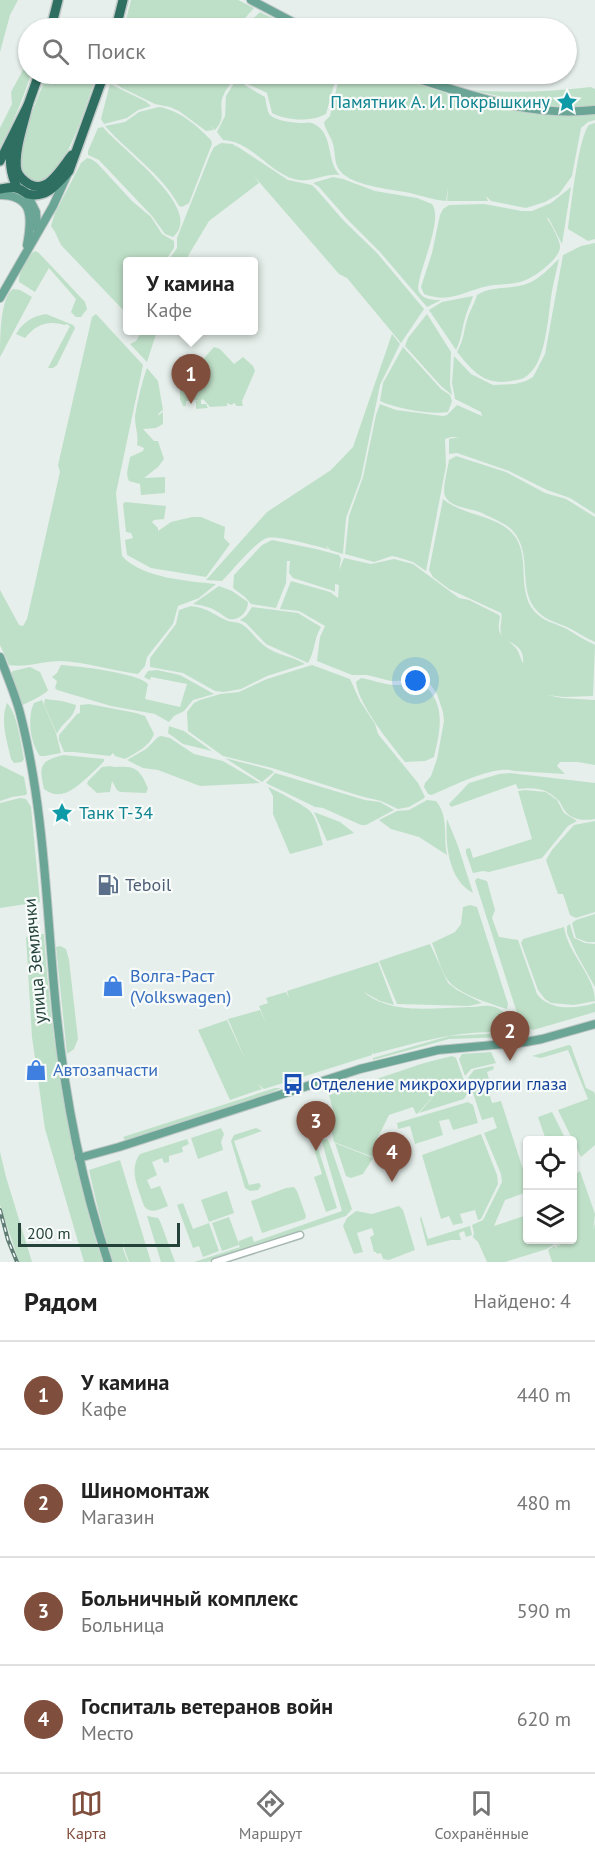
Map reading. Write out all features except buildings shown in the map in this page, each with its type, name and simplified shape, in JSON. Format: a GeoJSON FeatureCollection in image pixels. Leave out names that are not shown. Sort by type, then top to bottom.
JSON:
{"type":"FeatureCollection","features":[{"type":"Feature","properties":{"kind":"highway"},"geometry":{"type":"LineString","coordinates":[[54,18],[58,0]]}},
{"type":"Feature","properties":{"kind":"highway"},"geometry":{"type":"LineString","coordinates":[[118,18],[123,0]]}},
{"type":"Feature","properties":{"kind":"highway"},"geometry":{"type":"LineString","coordinates":[[0,161],[28,105],[35,84]]}},
{"type":"Feature","properties":{"kind":"highway"},"geometry":{"type":"LineString","coordinates":[[0,189],[17,188],[27,194],[38,194],[53,189],[69,171],[100,84]]}},
{"type":"Feature","properties":{"kind":"highway"},"geometry":{"type":"LineString","coordinates":[[28,105],[17,161],[17,172],[22,179],[38,187],[46,185],[77,148]]}},
{"type":"Feature","properties":{"kind":"highway"},"geometry":{"type":"LineString","coordinates":[[13,137],[10,166],[17,188]]}},
{"type":"Feature","properties":{"kind":"main road"},"geometry":{"type":"LineString","coordinates":[[251,0],[285,18]]}},
{"type":"Feature","properties":{"kind":"main road"},"geometry":{"type":"LineString","coordinates":[[435,84],[487,100],[548,112],[595,110]]}},
{"type":"Feature","properties":{"kind":"main road"},"geometry":{"type":"LineString","coordinates":[[0,298],[53,206],[69,171]]}},
{"type":"Feature","properties":{"kind":"main road"},"geometry":{"type":"LineString","coordinates":[[27,194],[36,212],[37,232]]}},
{"type":"Feature","properties":{"kind":"main road"},"geometry":{"type":"LineString","coordinates":[[0,195],[18,198],[28,208],[31,222],[26,253]]}},
{"type":"Feature","properties":{"kind":"main road","name":"улица Землячки"},"geometry":{"type":"LineString","coordinates":[[0,657],[19,711],[32,771],[62,1064],[80,1158],[95,1222],[108,1262]]}},
{"type":"Feature","properties":{"kind":"main road"},"geometry":{"type":"LineString","coordinates":[[80,1158],[360,1069],[438,1050],[536,1040],[595,1024]]}},
{"type":"Feature","properties":{"kind":"street"},"geometry":{"type":"LineString","coordinates":[[215,1262],[300,1235]]}},
{"type":"Feature","properties":{"kind":"green space"},"geometry":{"type":"Polygon","coordinates":[[[0,0],[18,0],[10,15],[0,52],[0,0]]]}},
{"type":"Feature","properties":{"kind":"green space"},"geometry":{"type":"Polygon","coordinates":[[[131,0],[238,0],[254,8],[245,18],[126,18],[131,0]]]}},
{"type":"Feature","properties":{"kind":"green space"},"geometry":{"type":"Polygon","coordinates":[[[260,12],[272,18],[254,18],[260,12]]]}},
{"type":"Feature","properties":{"kind":"green space"},"geometry":{"type":"Polygon","coordinates":[[[18,79],[18,84],[27,84],[0,147],[0,128],[12,104],[11,92],[18,79]]]}},
{"type":"Feature","properties":{"kind":"green space"},"geometry":{"type":"Polygon","coordinates":[[[43,84],[93,84],[62,162],[46,181],[37,183],[27,178],[20,168],[21,149],[43,84]]]}},
{"type":"Feature","properties":{"kind":"green space"},"geometry":{"type":"Polygon","coordinates":[[[110,84],[151,106],[138,110],[127,118],[104,124],[101,119],[110,84]]]}},
{"type":"Feature","properties":{"kind":"green space"},"geometry":{"type":"Polygon","coordinates":[[[116,84],[230,84],[222,99],[222,116],[219,125],[215,130],[210,125],[214,130],[206,131],[179,111],[155,104],[116,84]]]}},
{"type":"Feature","properties":{"kind":"green space"},"geometry":{"type":"Polygon","coordinates":[[[234,84],[244,84],[265,97],[268,111],[273,117],[290,122],[316,125],[322,130],[328,142],[333,163],[340,175],[306,180],[294,179],[276,170],[242,146],[223,140],[217,132],[225,116],[226,96],[234,84]]]}},
{"type":"Feature","properties":{"kind":"green space"},"geometry":{"type":"Polygon","coordinates":[[[248,84],[334,84],[326,114],[299,120],[272,113],[267,93],[248,84]]]}},
{"type":"Feature","properties":{"kind":"green space"},"geometry":{"type":"Polygon","coordinates":[[[338,84],[417,84],[447,93],[448,97],[448,93],[520,112],[557,116],[595,114],[595,120],[581,128],[572,176],[559,194],[545,202],[526,208],[491,201],[486,196],[488,201],[447,201],[448,187],[446,201],[358,182],[343,174],[336,163],[332,141],[324,122],[330,116],[338,84]]]}},
{"type":"Feature","properties":{"kind":"green space"},"geometry":{"type":"Polygon","coordinates":[[[591,87],[595,89],[595,106],[571,107],[539,105],[471,90],[531,92],[591,87]]]}},
{"type":"Feature","properties":{"kind":"green space"},"geometry":{"type":"Polygon","coordinates":[[[159,107],[188,119],[211,140],[212,144],[189,203],[182,207],[164,184],[105,126],[125,122],[139,112],[159,107]]]}},
{"type":"Feature","properties":{"kind":"green space"},"geometry":{"type":"Polygon","coordinates":[[[595,123],[595,239],[588,241],[568,229],[585,132],[589,125],[595,123]]]}},
{"type":"Feature","properties":{"kind":"green space"},"geometry":{"type":"Polygon","coordinates":[[[103,127],[141,163],[170,196],[179,211],[180,225],[173,237],[165,234],[152,216],[99,160],[88,155],[98,128],[103,127]]]}},
{"type":"Feature","properties":{"kind":"green space"},"geometry":{"type":"Polygon","coordinates":[[[221,143],[233,144],[288,180],[312,185],[377,253],[424,309],[401,343],[347,278],[339,274],[254,176],[259,183],[209,221],[187,257],[171,257],[177,248],[177,238],[214,147],[221,143]]]}},
{"type":"Feature","properties":{"kind":"green space"},"geometry":{"type":"Polygon","coordinates":[[[87,158],[97,163],[132,201],[151,217],[162,234],[174,241],[174,248],[168,257],[123,257],[123,310],[61,245],[51,226],[55,213],[81,163],[87,158]]]}},
{"type":"Feature","properties":{"kind":"green space"},"geometry":{"type":"Polygon","coordinates":[[[333,177],[375,191],[417,198],[432,204],[435,223],[418,286],[423,297],[441,300],[427,307],[380,252],[313,183],[333,177]]]}},
{"type":"Feature","properties":{"kind":"green space"},"geometry":{"type":"Polygon","coordinates":[[[571,187],[562,244],[546,217],[560,246],[556,257],[538,273],[520,282],[479,288],[457,296],[442,298],[424,294],[421,287],[443,209],[449,205],[484,204],[532,211],[551,203],[571,187]]]}},
{"type":"Feature","properties":{"kind":"green space"},"geometry":{"type":"Polygon","coordinates":[[[595,243],[595,514],[570,498],[547,490],[509,471],[457,453],[449,454],[449,439],[459,437],[451,437],[445,439],[446,466],[426,571],[413,562],[397,557],[392,556],[374,562],[345,554],[349,516],[363,477],[380,404],[396,410],[443,416],[457,405],[482,416],[481,412],[455,399],[452,383],[454,356],[471,374],[493,385],[515,384],[533,377],[545,354],[563,255],[581,246],[595,243]]]}},
{"type":"Feature","properties":{"kind":"green space"},"geometry":{"type":"Polygon","coordinates":[[[35,251],[85,302],[87,309],[81,317],[76,317],[71,312],[76,299],[49,268],[35,292],[19,282],[24,265],[35,251]]]}},
{"type":"Feature","properties":{"kind":"green space"},"geometry":{"type":"Polygon","coordinates":[[[559,259],[546,336],[534,368],[528,375],[511,381],[493,381],[480,376],[457,352],[477,295],[489,290],[529,283],[559,259]]]}},
{"type":"Feature","properties":{"kind":"green space"},"geometry":{"type":"Polygon","coordinates":[[[13,289],[32,297],[0,357],[3,309],[13,289]]]}},
{"type":"Feature","properties":{"kind":"green space"},"geometry":{"type":"Polygon","coordinates":[[[473,296],[456,350],[429,310],[442,302],[473,296]]]}},
{"type":"Feature","properties":{"kind":"green space"},"geometry":{"type":"Polygon","coordinates":[[[46,314],[73,325],[75,328],[57,365],[53,368],[48,368],[70,326],[48,323],[38,326],[25,338],[16,334],[29,320],[46,314]]]}},
{"type":"Feature","properties":{"kind":"green space"},"geometry":{"type":"Polygon","coordinates":[[[96,314],[143,365],[116,493],[122,556],[153,574],[179,580],[216,584],[199,598],[178,606],[173,624],[147,657],[145,666],[138,674],[60,661],[22,666],[9,665],[0,645],[0,590],[19,625],[23,626],[27,619],[60,472],[58,465],[92,317],[96,314]]]}},
{"type":"Feature","properties":{"kind":"green space"},"geometry":{"type":"Polygon","coordinates":[[[427,314],[451,352],[452,395],[405,346],[408,338],[427,314]]]}},
{"type":"Feature","properties":{"kind":"green space"},"geometry":{"type":"Polygon","coordinates":[[[392,334],[400,344],[380,385],[361,478],[346,518],[343,554],[330,550],[326,545],[328,549],[272,537],[262,541],[250,551],[222,581],[206,580],[267,512],[331,470],[353,447],[392,334]]]}},
{"type":"Feature","properties":{"kind":"green space"},"geometry":{"type":"Polygon","coordinates":[[[140,335],[156,335],[147,362],[130,344],[136,341],[140,335]]]}},
{"type":"Feature","properties":{"kind":"green space"},"geometry":{"type":"Polygon","coordinates":[[[214,347],[220,349],[234,364],[243,357],[253,366],[255,371],[242,401],[243,406],[227,403],[227,406],[210,407],[203,399],[201,404],[206,404],[208,408],[196,409],[196,401],[199,400],[186,401],[186,406],[183,406],[180,399],[180,380],[190,374],[214,347]]]}},
{"type":"Feature","properties":{"kind":"green space"},"geometry":{"type":"Polygon","coordinates":[[[403,347],[441,389],[450,395],[452,401],[448,412],[414,411],[380,401],[383,383],[403,347]]]}},
{"type":"Feature","properties":{"kind":"green space"},"geometry":{"type":"Polygon","coordinates":[[[147,368],[158,381],[163,410],[158,414],[163,412],[163,424],[156,428],[143,429],[154,441],[158,441],[164,459],[144,478],[165,477],[165,493],[141,495],[140,484],[129,481],[127,472],[130,457],[143,451],[144,448],[137,445],[135,417],[147,368]]]}},
{"type":"Feature","properties":{"kind":"green space"},"geometry":{"type":"Polygon","coordinates":[[[456,456],[506,472],[545,493],[566,499],[595,517],[595,642],[548,619],[531,603],[526,583],[523,551],[519,540],[510,528],[482,513],[451,503],[445,496],[449,460],[456,456]]]}},
{"type":"Feature","properties":{"kind":"green space"},"geometry":{"type":"Polygon","coordinates":[[[443,499],[509,530],[521,548],[526,592],[535,612],[595,645],[593,696],[547,695],[562,698],[595,700],[595,765],[560,762],[557,766],[565,774],[496,771],[473,777],[431,795],[428,794],[424,787],[437,759],[444,721],[437,694],[430,684],[421,680],[391,681],[367,675],[352,675],[317,661],[320,637],[325,626],[299,611],[280,609],[291,581],[330,592],[338,598],[339,585],[335,584],[335,592],[293,578],[289,573],[290,561],[287,561],[286,583],[276,608],[251,604],[233,588],[234,575],[262,545],[272,540],[339,555],[341,559],[339,570],[344,558],[371,564],[394,559],[413,564],[459,598],[469,600],[499,615],[499,628],[503,637],[501,613],[449,589],[433,577],[429,570],[443,499]],[[509,641],[517,650],[523,663],[521,651],[509,641]]]}},
{"type":"Feature","properties":{"kind":"green space"},"geometry":{"type":"Polygon","coordinates":[[[125,502],[166,506],[164,519],[152,522],[158,531],[171,522],[201,517],[225,527],[224,538],[230,544],[206,577],[151,568],[127,555],[125,540],[133,538],[131,533],[126,532],[123,504],[125,502]]]}},
{"type":"Feature","properties":{"kind":"green space"},"geometry":{"type":"Polygon","coordinates":[[[219,586],[232,591],[248,602],[242,615],[229,619],[211,608],[193,604],[219,586]]]}},
{"type":"Feature","properties":{"kind":"green space"},"geometry":{"type":"Polygon","coordinates":[[[191,606],[241,624],[266,647],[305,664],[267,676],[241,689],[224,692],[215,691],[183,673],[150,667],[150,658],[176,624],[179,610],[191,606]]]}},
{"type":"Feature","properties":{"kind":"green space"},"geometry":{"type":"Polygon","coordinates":[[[252,607],[298,613],[321,627],[308,663],[266,644],[246,623],[240,620],[252,607]]]}},
{"type":"Feature","properties":{"kind":"green space"},"geometry":{"type":"Polygon","coordinates":[[[61,665],[107,671],[142,680],[148,684],[145,699],[180,707],[187,684],[151,677],[150,680],[144,677],[148,671],[157,670],[180,675],[214,694],[193,700],[184,711],[174,716],[169,722],[155,714],[111,706],[57,690],[55,688],[57,681],[52,677],[61,665]]]}},
{"type":"Feature","properties":{"kind":"green space"},"geometry":{"type":"Polygon","coordinates":[[[312,665],[350,679],[360,701],[375,724],[378,734],[418,783],[425,797],[423,799],[409,807],[398,809],[381,801],[272,768],[223,756],[188,731],[187,712],[194,703],[220,694],[239,692],[267,679],[312,665]]]}},
{"type":"Feature","properties":{"kind":"green space"},"geometry":{"type":"Polygon","coordinates":[[[30,667],[40,672],[48,690],[21,706],[11,673],[30,667]]]}},
{"type":"Feature","properties":{"kind":"green space"},"geometry":{"type":"Polygon","coordinates":[[[361,678],[393,685],[418,684],[429,689],[436,701],[440,717],[434,757],[425,761],[405,762],[376,724],[363,702],[356,682],[361,678]]]}},
{"type":"Feature","properties":{"kind":"green space"},"geometry":{"type":"Polygon","coordinates":[[[45,699],[76,705],[73,714],[57,734],[44,704],[45,699]]]}},
{"type":"Feature","properties":{"kind":"green space"},"geometry":{"type":"Polygon","coordinates":[[[42,700],[56,733],[61,753],[40,756],[34,744],[31,730],[32,709],[34,703],[42,700]]]}},
{"type":"Feature","properties":{"kind":"green space"},"geometry":{"type":"Polygon","coordinates":[[[7,703],[18,729],[24,759],[22,762],[14,763],[11,759],[4,724],[7,703]]]}},
{"type":"Feature","properties":{"kind":"green space"},"geometry":{"type":"Polygon","coordinates":[[[89,704],[145,716],[154,734],[152,738],[142,749],[125,759],[113,753],[110,756],[64,752],[59,735],[80,713],[80,705],[89,704]]]}},
{"type":"Feature","properties":{"kind":"green space"},"geometry":{"type":"Polygon","coordinates":[[[169,726],[184,731],[212,751],[183,744],[168,733],[169,726]]]}},
{"type":"Feature","properties":{"kind":"green space"},"geometry":{"type":"Polygon","coordinates":[[[161,736],[170,738],[194,754],[223,761],[260,783],[200,786],[158,770],[143,768],[127,760],[146,749],[161,736]]]}},
{"type":"Feature","properties":{"kind":"green space"},"geometry":{"type":"Polygon","coordinates":[[[63,755],[104,759],[104,761],[74,788],[63,794],[51,793],[44,789],[41,770],[49,760],[63,755]]]}},
{"type":"Feature","properties":{"kind":"green space"},"geometry":{"type":"Polygon","coordinates":[[[225,758],[271,770],[274,772],[262,782],[225,758]]]}},
{"type":"Feature","properties":{"kind":"green space"},"geometry":{"type":"Polygon","coordinates":[[[0,765],[24,777],[26,795],[0,801],[0,765]]]}},
{"type":"Feature","properties":{"kind":"green space"},"geometry":{"type":"Polygon","coordinates":[[[102,767],[130,767],[137,771],[148,788],[146,793],[120,792],[112,781],[110,792],[97,793],[87,784],[88,781],[102,767]]]}},
{"type":"Feature","properties":{"kind":"green space"},"geometry":{"type":"Polygon","coordinates":[[[275,773],[365,800],[380,802],[394,810],[366,825],[361,825],[323,808],[315,807],[266,783],[275,773]]]}},
{"type":"Feature","properties":{"kind":"green space"},"geometry":{"type":"Polygon","coordinates":[[[510,773],[595,783],[595,819],[575,818],[565,811],[553,795],[534,788],[518,789],[516,784],[451,807],[449,804],[469,783],[510,773]]]}},
{"type":"Feature","properties":{"kind":"green space"},"geometry":{"type":"Polygon","coordinates":[[[268,787],[311,812],[317,823],[323,845],[290,854],[273,814],[273,796],[268,787]]]}},
{"type":"Feature","properties":{"kind":"green space"},"geometry":{"type":"Polygon","coordinates":[[[518,791],[546,792],[557,800],[564,813],[577,821],[568,826],[542,858],[489,872],[473,873],[466,849],[470,848],[473,858],[532,839],[518,791]]]}},
{"type":"Feature","properties":{"kind":"green space"},"geometry":{"type":"Polygon","coordinates":[[[20,798],[26,799],[31,807],[40,902],[0,908],[0,803],[20,798]]]}},
{"type":"Feature","properties":{"kind":"green space"},"geometry":{"type":"Polygon","coordinates":[[[427,800],[436,801],[443,813],[447,855],[419,837],[391,829],[379,820],[397,811],[409,810],[427,800]]]}},
{"type":"Feature","properties":{"kind":"green space"},"geometry":{"type":"Polygon","coordinates":[[[314,812],[340,822],[354,833],[327,841],[314,812]]]}},
{"type":"Feature","properties":{"kind":"green space"},"geometry":{"type":"Polygon","coordinates":[[[447,819],[473,893],[458,879],[453,870],[448,850],[447,819]]]}},
{"type":"Feature","properties":{"kind":"green space"},"geometry":{"type":"Polygon","coordinates":[[[595,821],[595,912],[576,918],[570,915],[563,894],[558,894],[546,860],[574,825],[595,821]]]}},
{"type":"Feature","properties":{"kind":"green space"},"geometry":{"type":"Polygon","coordinates":[[[477,878],[487,881],[495,910],[492,918],[499,937],[518,940],[537,994],[542,1000],[564,1007],[580,1007],[595,1003],[595,1012],[533,1030],[524,1027],[520,1016],[525,1017],[517,1013],[475,881],[477,878]]]}},
{"type":"Feature","properties":{"kind":"green space"},"geometry":{"type":"Polygon","coordinates":[[[470,905],[477,907],[508,1004],[507,1009],[475,998],[452,984],[442,970],[432,943],[455,932],[461,924],[463,907],[470,905]]]}},
{"type":"Feature","properties":{"kind":"green space"},"geometry":{"type":"Polygon","coordinates":[[[595,914],[595,942],[576,938],[572,923],[595,914]]]}},
{"type":"Feature","properties":{"kind":"green space"},"geometry":{"type":"Polygon","coordinates":[[[570,924],[574,938],[595,944],[595,987],[567,933],[567,926],[570,924]]]}},
{"type":"Feature","properties":{"kind":"green space"},"geometry":{"type":"Polygon","coordinates":[[[564,927],[566,937],[591,983],[595,1001],[574,1005],[551,1003],[538,990],[521,943],[523,939],[564,927]]]}},
{"type":"Feature","properties":{"kind":"green space"},"geometry":{"type":"Polygon","coordinates":[[[44,934],[56,1047],[70,1132],[88,1212],[103,1262],[84,1262],[45,1129],[32,1037],[26,937],[44,934]]]}},
{"type":"Feature","properties":{"kind":"green space"},"geometry":{"type":"Polygon","coordinates":[[[430,944],[448,983],[482,1003],[469,1006],[397,1004],[379,961],[430,944]]]}},
{"type":"Feature","properties":{"kind":"green space"},"geometry":{"type":"Polygon","coordinates":[[[56,947],[66,949],[69,960],[78,1039],[74,1049],[67,1054],[56,947]]]}},
{"type":"Feature","properties":{"kind":"green space"},"geometry":{"type":"Polygon","coordinates":[[[378,962],[394,1005],[380,1001],[364,992],[375,999],[387,1004],[400,1007],[427,1009],[492,1006],[511,1017],[515,1034],[479,1032],[461,1034],[373,1054],[372,1052],[372,1055],[264,1089],[258,1084],[262,1089],[230,1100],[198,1030],[227,1020],[245,1059],[228,1019],[260,1010],[266,1023],[259,1006],[268,1003],[266,998],[286,992],[289,998],[287,991],[378,962]]]}},
{"type":"Feature","properties":{"kind":"green space"},"geometry":{"type":"Polygon","coordinates":[[[501,1033],[513,1037],[449,1039],[373,1060],[373,1058],[449,1036],[501,1033]]]}},
{"type":"Feature","properties":{"kind":"green space"},"geometry":{"type":"Polygon","coordinates":[[[571,1046],[586,1088],[594,1092],[595,1145],[581,1157],[577,1149],[577,1136],[571,1136],[558,1110],[588,1099],[568,1050],[541,1058],[532,1056],[571,1046]]]}},
{"type":"Feature","properties":{"kind":"green space"},"geometry":{"type":"Polygon","coordinates":[[[491,1052],[496,1063],[471,1069],[465,1076],[459,1059],[462,1054],[491,1052]]]}},
{"type":"Feature","properties":{"kind":"green space"},"geometry":{"type":"Polygon","coordinates":[[[452,1056],[456,1058],[468,1092],[464,1099],[419,1113],[445,1083],[418,1113],[416,1114],[413,1107],[389,1115],[373,1147],[373,1157],[334,1142],[329,1120],[335,1117],[329,1095],[452,1056]]]}},
{"type":"Feature","properties":{"kind":"green space"},"geometry":{"type":"Polygon","coordinates":[[[493,1066],[494,1069],[487,1072],[490,1083],[499,1080],[502,1089],[489,1093],[492,1103],[501,1101],[523,1169],[523,1193],[505,1200],[494,1226],[523,1216],[523,1244],[554,1244],[547,1249],[505,1262],[487,1262],[478,1242],[473,1237],[472,1225],[483,1220],[502,1182],[501,1174],[484,1133],[497,1128],[493,1117],[482,1120],[468,1078],[474,1070],[493,1066]]]}},
{"type":"Feature","properties":{"kind":"green space"},"geometry":{"type":"Polygon","coordinates":[[[281,1088],[266,1095],[125,1140],[123,1137],[281,1088]]]}},
{"type":"Feature","properties":{"kind":"green space"},"geometry":{"type":"Polygon","coordinates":[[[468,1102],[473,1105],[478,1123],[453,1130],[449,1119],[439,1121],[443,1135],[415,1144],[410,1126],[398,1129],[397,1123],[468,1102]]]}},
{"type":"Feature","properties":{"kind":"green space"},"geometry":{"type":"Polygon","coordinates":[[[552,1112],[564,1136],[545,1136],[538,1117],[552,1112]]]}},
{"type":"Feature","properties":{"kind":"green space"},"geometry":{"type":"Polygon","coordinates":[[[221,1128],[224,1134],[221,1142],[223,1150],[198,1159],[191,1138],[221,1128]]]}},
{"type":"Feature","properties":{"kind":"green space"},"geometry":{"type":"Polygon","coordinates":[[[256,1128],[262,1131],[234,1141],[249,1185],[259,1183],[261,1186],[258,1190],[250,1191],[245,1188],[231,1141],[234,1135],[256,1128]]]}},
{"type":"Feature","properties":{"kind":"green space"},"geometry":{"type":"Polygon","coordinates":[[[481,1134],[497,1175],[498,1184],[481,1219],[478,1220],[475,1210],[460,1214],[463,1223],[453,1225],[449,1216],[441,1219],[422,1155],[481,1134]]]}},
{"type":"Feature","properties":{"kind":"green space"},"geometry":{"type":"Polygon","coordinates":[[[187,1139],[189,1144],[182,1147],[183,1152],[169,1156],[169,1162],[164,1163],[162,1158],[152,1162],[157,1175],[147,1180],[151,1189],[160,1186],[168,1206],[156,1210],[147,1209],[144,1206],[135,1173],[140,1154],[187,1139]]]}},
{"type":"Feature","properties":{"kind":"green space"},"geometry":{"type":"Polygon","coordinates":[[[321,1139],[327,1139],[329,1142],[352,1209],[346,1216],[207,1262],[194,1262],[240,1247],[239,1245],[222,1251],[212,1223],[229,1217],[239,1244],[239,1241],[252,1236],[254,1242],[342,1211],[321,1139]]]}},
{"type":"Feature","properties":{"kind":"green space"},"geometry":{"type":"Polygon","coordinates":[[[335,1143],[373,1158],[363,1174],[351,1178],[346,1176],[335,1143]]]}},
{"type":"Feature","properties":{"kind":"green space"},"geometry":{"type":"Polygon","coordinates":[[[317,1145],[337,1208],[326,1212],[314,1177],[322,1174],[313,1146],[317,1145]]]}},
{"type":"Feature","properties":{"kind":"green space"},"geometry":{"type":"Polygon","coordinates":[[[0,1152],[32,1262],[19,1262],[0,1205],[0,1152]]]}},
{"type":"Feature","properties":{"kind":"green space"},"geometry":{"type":"Polygon","coordinates":[[[120,1160],[151,1262],[129,1262],[124,1241],[123,1249],[128,1262],[113,1262],[109,1251],[89,1170],[120,1160]]]}},
{"type":"Feature","properties":{"kind":"green space"},"geometry":{"type":"Polygon","coordinates":[[[580,1171],[595,1214],[593,1230],[595,1222],[595,1262],[552,1262],[548,1250],[554,1246],[558,1249],[556,1246],[562,1245],[554,1244],[577,1244],[577,1173],[580,1171]]]}},
{"type":"Feature","properties":{"kind":"green space"},"geometry":{"type":"Polygon","coordinates":[[[294,1187],[306,1216],[305,1219],[262,1233],[251,1201],[294,1187]]]}},
{"type":"Feature","properties":{"kind":"green space"},"geometry":{"type":"Polygon","coordinates":[[[227,1191],[234,1213],[209,1222],[201,1200],[227,1191]]]}},
{"type":"Feature","properties":{"kind":"green space"},"geometry":{"type":"Polygon","coordinates":[[[183,1203],[193,1229],[209,1223],[219,1251],[203,1257],[199,1246],[193,1248],[177,1205],[183,1203]]]}},
{"type":"Feature","properties":{"kind":"green space"},"geometry":{"type":"Polygon","coordinates":[[[399,1206],[403,1210],[415,1250],[389,1260],[383,1259],[381,1253],[374,1252],[370,1237],[374,1235],[372,1228],[357,1233],[363,1252],[354,1254],[343,1226],[347,1218],[356,1211],[372,1214],[399,1206]]]}},
{"type":"Feature","properties":{"kind":"green space"},"geometry":{"type":"Polygon","coordinates":[[[147,1216],[158,1218],[160,1221],[175,1262],[161,1262],[147,1216]]]}},
{"type":"Feature","properties":{"kind":"green space"},"geometry":{"type":"Polygon","coordinates":[[[421,1216],[428,1239],[470,1226],[472,1235],[466,1237],[464,1231],[459,1233],[461,1240],[427,1246],[421,1216]]]}},
{"type":"Feature","properties":{"kind":"railway"},"geometry":{"type":"LineString","coordinates":[[0,1210],[17,1262]]}},
{"type":"Feature","properties":{"kind":"place","name":"Памятник А. И. Покрышкину"},"geometry":{"type":"Point","coordinates":[567,102]}},
{"type":"Feature","properties":{"kind":"place","name":"У камина"},"geometry":{"type":"Point","coordinates":[191,404]}},
{"type":"Feature","properties":{"kind":"place","name":"Танк Т-34"},"geometry":{"type":"Point","coordinates":[62,813]}},
{"type":"Feature","properties":{"kind":"place","name":"Teboil"},"geometry":{"type":"Point","coordinates":[108,885]}},
{"type":"Feature","properties":{"kind":"place","name":"Волга-Раст (Volkswagen)"},"geometry":{"type":"Point","coordinates":[113,986]}},
{"type":"Feature","properties":{"kind":"place","name":"Шиномонтаж"},"geometry":{"type":"Point","coordinates":[510,1061]}},
{"type":"Feature","properties":{"kind":"place","name":"Автозапчасти"},"geometry":{"type":"Point","coordinates":[36,1070]}},
{"type":"Feature","properties":{"kind":"place","name":"Отделение микрохирургии глаза"},"geometry":{"type":"Point","coordinates":[293,1084]}},
{"type":"Feature","properties":{"kind":"place","name":"Больничный комплекс"},"geometry":{"type":"Point","coordinates":[316,1151]}},
{"type":"Feature","properties":{"kind":"place","name":"Госпиталь ветеранов войн"},"geometry":{"type":"Point","coordinates":[392,1182]}}]}
